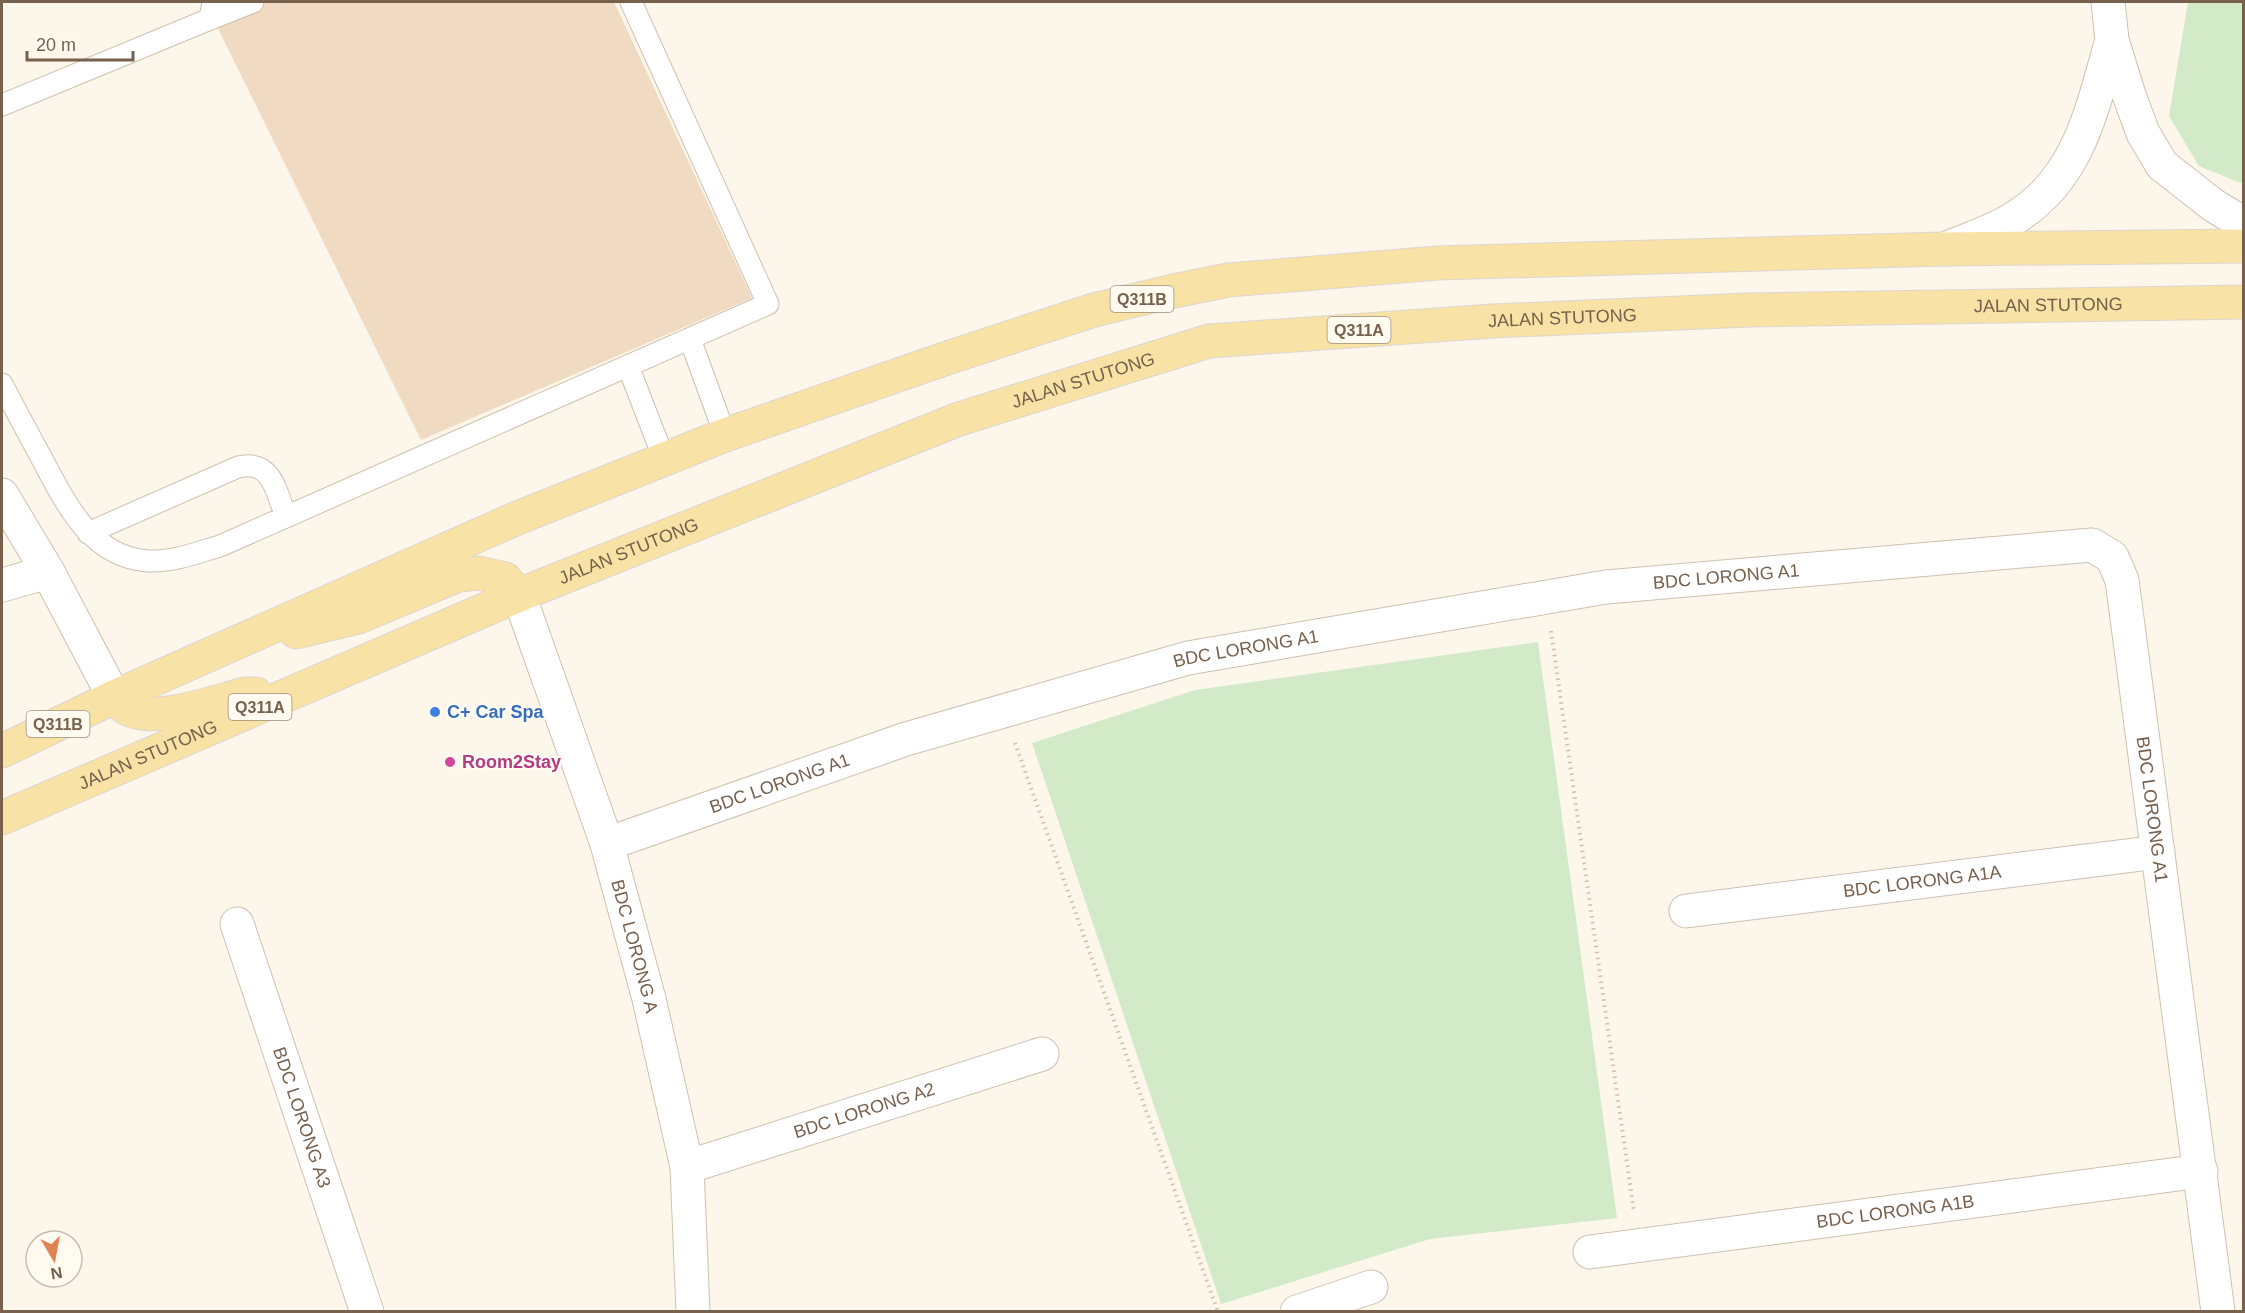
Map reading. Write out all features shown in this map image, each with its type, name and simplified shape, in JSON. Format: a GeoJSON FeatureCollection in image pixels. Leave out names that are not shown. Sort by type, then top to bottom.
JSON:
{"type":"FeatureCollection","features":[{"type":"Feature","properties":{"kind":"main road","name":"Q311B"},"geometry":{"type":"LineString","coordinates":[[2,751],[114,697],[515,519],[725,435],[1094,310],[1228,280],[1438,263],[1945,249],[2244,246]]}},
{"type":"Feature","properties":{"kind":"main road","name":"JALAN STUTONG"},"geometry":{"type":"LineString","coordinates":[[2,818],[519,595],[959,419],[1209,341],[1493,321],[1748,310],[2244,302]]}},
{"type":"Feature","properties":{"kind":"main road"},"geometry":{"type":"LineString","coordinates":[[241,640],[308,631],[358,617],[458,575],[479,573],[505,579],[519,595]]}},
{"type":"Feature","properties":{"kind":"main road"},"geometry":{"type":"LineString","coordinates":[[114,697],[132,711],[152,714],[178,711],[245,694],[296,691]]}},
{"type":"Feature","properties":{"kind":"street"},"geometry":{"type":"LineString","coordinates":[[2108,2],[2112,40],[2143,133],[2162,165],[2212,205],[2244,224]]}},
{"type":"Feature","properties":{"kind":"street"},"geometry":{"type":"LineString","coordinates":[[1945,249],[2015,219],[2044,197],[2072,159],[2089,117],[2112,40]]}},
{"type":"Feature","properties":{"kind":"street"},"geometry":{"type":"LineString","coordinates":[[2,495],[48,572],[114,697]]}},
{"type":"Feature","properties":{"kind":"street","name":"BDC LORONG A1"},"geometry":{"type":"LineString","coordinates":[[607,844],[906,739],[1188,658],[1606,587],[2092,544],[2112,557],[2122,580],[2218,1311]]}},
{"type":"Feature","properties":{"kind":"street"},"geometry":{"type":"LineString","coordinates":[[2,585],[48,572]]}},
{"type":"Feature","properties":{"kind":"street","name":"BDC LORONG A"},"geometry":{"type":"LineString","coordinates":[[519,595],[607,844],[649,999],[687,1167],[693,1311]]}},
{"type":"Feature","properties":{"kind":"street","name":"BDC LORONG A1A"},"geometry":{"type":"LineString","coordinates":[[1686,910],[2158,852]]}},
{"type":"Feature","properties":{"kind":"street","name":"BDC LORONG A3"},"geometry":{"type":"LineString","coordinates":[[237,924],[367,1311]]}},
{"type":"Feature","properties":{"kind":"street","name":"BDC LORONG A2"},"geometry":{"type":"LineString","coordinates":[[687,1167],[1042,1054]]}},
{"type":"Feature","properties":{"kind":"street","name":"BDC LORONG A1B"},"geometry":{"type":"LineString","coordinates":[[1590,1252],[2200,1171]]}},
{"type":"Feature","properties":{"kind":"street"},"geometry":{"type":"LineString","coordinates":[[1297,1311],[1371,1287]]}},
{"type":"Feature","properties":{"kind":"lane"},"geometry":{"type":"LineString","coordinates":[[2,105],[211,10],[253,2]]}},
{"type":"Feature","properties":{"kind":"lane"},"geometry":{"type":"LineString","coordinates":[[2,384],[70,512],[88,533],[117,554],[147,561],[180,559],[220,546],[768,304],[631,2]]}},
{"type":"Feature","properties":{"kind":"lane"},"geometry":{"type":"LineString","coordinates":[[690,339],[725,435]]}},
{"type":"Feature","properties":{"kind":"lane"},"geometry":{"type":"LineString","coordinates":[[628,366],[664,459]]}},
{"type":"Feature","properties":{"kind":"lane"},"geometry":{"type":"LineString","coordinates":[[88,533],[238,467],[248,465],[267,472],[286,517]]}},
{"type":"Feature","properties":{"kind":"path"},"geometry":{"type":"LineString","coordinates":[[1546,597],[1638,1245]]}},
{"type":"Feature","properties":{"kind":"path"},"geometry":{"type":"LineString","coordinates":[[1003,711],[1218,1311]]}},
{"type":"Feature","properties":{"kind":"green space"},"geometry":{"type":"Polygon","coordinates":[[[2188,2],[2243,2],[2243,184],[2199,166],[2169,116],[2188,2]]]}},
{"type":"Feature","properties":{"kind":"green space"},"geometry":{"type":"Polygon","coordinates":[[[1538,642],[1617,1218],[1430,1239],[1221,1304],[1032,743],[1195,690],[1538,642]]]}},
{"type":"Feature","properties":{"kind":"building"},"geometry":{"type":"Polygon","coordinates":[[[205,2],[614,2],[752,298],[421,440],[205,2]]]}},
{"type":"Feature","properties":{"kind":"place","name":"C+ Car Spa"},"geometry":{"type":"Point","coordinates":[435,712]}},
{"type":"Feature","properties":{"kind":"place","name":"Room2Stay"},"geometry":{"type":"Point","coordinates":[450,762]}}]}
